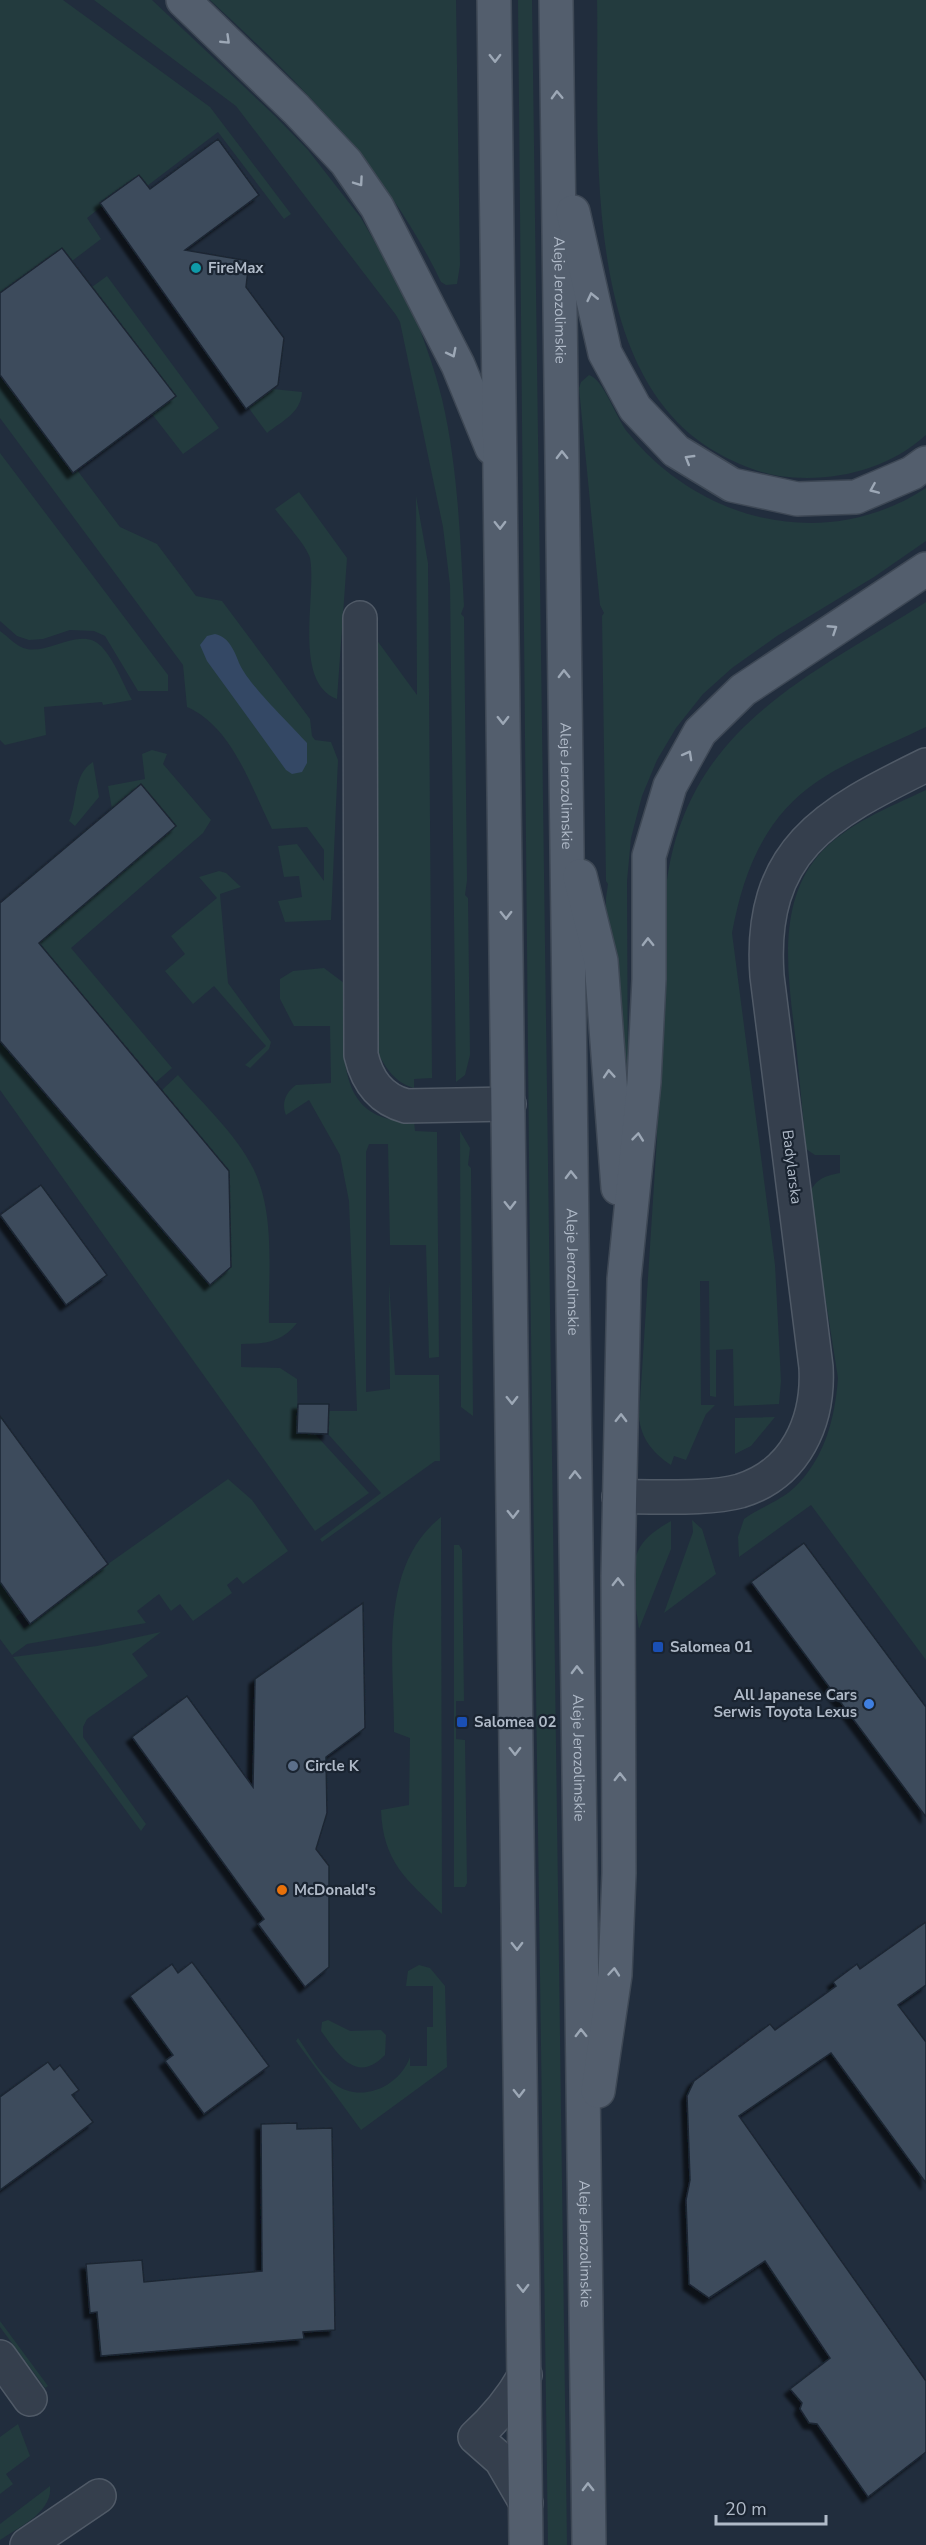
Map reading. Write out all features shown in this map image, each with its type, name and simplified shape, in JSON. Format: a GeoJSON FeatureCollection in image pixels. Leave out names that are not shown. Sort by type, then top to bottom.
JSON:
{"type":"FeatureCollection","features":[{"type":"Feature","properties":{"kind":"main road"},"geometry":{"type":"LineString","coordinates":[[183,0],[296,109],[346,162],[376,207],[458,365],[500,466]]}},
{"type":"Feature","properties":{"kind":"main road"},"geometry":{"type":"LineString","coordinates":[[494,0],[526,2545]]}},
{"type":"Feature","properties":{"kind":"main road","name":"Aleje Jerozolimskie"},"geometry":{"type":"LineString","coordinates":[[556,0],[589,2545]]}},
{"type":"Feature","properties":{"kind":"main road"},"geometry":{"type":"LineString","coordinates":[[559,153],[605,353],[635,408],[675,451],[732,485],[797,499],[856,497],[912,473],[926,463]]}},
{"type":"Feature","properties":{"kind":"main road"},"geometry":{"type":"LineString","coordinates":[[583,2197],[615,1964],[619,1849],[619,1497],[624,1279],[644,1082],[649,979],[650,856],[670,786],[700,732],[743,690],[926,569]]}},
{"type":"Feature","properties":{"kind":"main road"},"geometry":{"type":"LineString","coordinates":[[566,816],[601,961],[624,1279]]}},
{"type":"Feature","properties":{"kind":"street"},"geometry":{"type":"LineString","coordinates":[[360,618],[359,954],[361,1055],[365,1071],[379,1091],[395,1102],[406,1106],[509,1104]]}},
{"type":"Feature","properties":{"kind":"street","name":"Badylarska"},"geometry":{"type":"LineString","coordinates":[[619,1497],[729,1493],[750,1487],[771,1474],[790,1456],[810,1424],[816,1404],[816,1367],[767,976],[769,917],[783,872],[811,835],[855,801],[926,765]]}},
{"type":"Feature","properties":{"kind":"street"},"geometry":{"type":"LineString","coordinates":[[0,2357],[30,2399]]}},
{"type":"Feature","properties":{"kind":"street"},"geometry":{"type":"LineString","coordinates":[[525,2375],[513,2397],[475,2437],[501,2460],[526,2503]]}},
{"type":"Feature","properties":{"kind":"street"},"geometry":{"type":"LineString","coordinates":[[27,2545],[99,2496]]}},
{"type":"Feature","properties":{"kind":"green space"},"geometry":{"type":"Polygon","coordinates":[[[0,0],[63,0],[210,107],[291,214],[284,219],[218,132],[147,186],[139,175],[100,203],[102,206],[87,218],[101,239],[72,261],[62,248],[0,293],[0,0]]]}},
{"type":"Feature","properties":{"kind":"green space"},"geometry":{"type":"Polygon","coordinates":[[[94,0],[152,0],[308,150],[361,218],[405,294],[406,302],[410,303],[432,363],[452,450],[458,502],[464,606],[461,614],[464,617],[467,880],[465,895],[468,898],[470,1055],[465,1075],[456,1082],[450,585],[443,527],[400,322],[236,106],[94,0]]]}},
{"type":"Feature","properties":{"kind":"green space"},"geometry":{"type":"Polygon","coordinates":[[[210,0],[456,0],[460,265],[457,284],[446,285],[441,282],[395,202],[339,130],[276,63],[210,0]]]}},
{"type":"Feature","properties":{"kind":"green space"},"geometry":{"type":"Polygon","coordinates":[[[518,0],[532,0],[567,2545],[548,2545],[530,1262],[518,0]]]}},
{"type":"Feature","properties":{"kind":"green space"},"geometry":{"type":"Polygon","coordinates":[[[597,0],[926,0],[926,435],[910,447],[893,458],[857,472],[818,478],[779,476],[746,467],[716,452],[671,415],[639,367],[618,310],[606,247],[599,182],[597,0]]]}},
{"type":"Feature","properties":{"kind":"green space"},"geometry":{"type":"Polygon","coordinates":[[[107,276],[219,428],[183,454],[152,414],[92,287],[107,276]]]}},
{"type":"Feature","properties":{"kind":"green space"},"geometry":{"type":"Polygon","coordinates":[[[0,375],[72,473],[77,470],[120,527],[157,544],[196,596],[222,601],[310,719],[312,736],[315,740],[331,742],[338,760],[331,920],[285,922],[278,901],[302,897],[299,876],[284,877],[278,846],[297,844],[324,881],[324,850],[307,827],[272,829],[229,744],[203,716],[187,707],[183,665],[0,418],[0,375]]]}},
{"type":"Feature","properties":{"kind":"green space"},"geometry":{"type":"Polygon","coordinates":[[[589,375],[600,384],[624,428],[659,465],[692,489],[729,507],[768,519],[808,523],[848,520],[888,508],[926,488],[926,541],[874,577],[777,636],[732,668],[703,694],[676,728],[657,760],[642,796],[631,838],[627,881],[628,1107],[606,991],[608,884],[606,881],[602,616],[604,613],[600,605],[579,388],[581,382],[589,375]]]}},
{"type":"Feature","properties":{"kind":"green space"},"geometry":{"type":"Polygon","coordinates":[[[273,389],[302,392],[294,411],[267,433],[248,407],[273,389]]]}},
{"type":"Feature","properties":{"kind":"green space"},"geometry":{"type":"Polygon","coordinates":[[[0,453],[168,675],[168,691],[138,691],[105,636],[94,631],[70,630],[43,639],[29,640],[17,636],[0,621],[0,453]]]}},
{"type":"Feature","properties":{"kind":"green space"},"geometry":{"type":"Polygon","coordinates":[[[299,492],[347,558],[337,699],[323,690],[315,675],[311,657],[310,558],[300,540],[275,509],[299,492]]]}},
{"type":"Feature","properties":{"kind":"green space"},"geometry":{"type":"Polygon","coordinates":[[[416,496],[428,563],[432,1078],[414,1079],[414,1088],[396,1078],[377,1052],[376,639],[417,695],[416,496]]]}},
{"type":"Feature","properties":{"kind":"green space"},"geometry":{"type":"Polygon","coordinates":[[[926,602],[926,727],[842,766],[799,795],[770,829],[759,848],[742,889],[732,933],[775,1265],[781,1381],[779,1404],[734,1406],[733,1349],[716,1350],[716,1397],[710,1396],[709,1281],[700,1281],[701,1405],[715,1405],[706,1414],[686,1460],[674,1456],[671,1465],[659,1456],[645,1439],[639,1417],[657,1138],[658,997],[666,990],[665,893],[680,827],[700,782],[728,744],[761,711],[798,682],[926,602]]]}},
{"type":"Feature","properties":{"kind":"green space"},"geometry":{"type":"Polygon","coordinates":[[[0,631],[16,644],[27,649],[46,648],[76,639],[94,641],[111,659],[132,700],[103,705],[102,702],[44,707],[46,735],[5,745],[0,740],[0,631]]]}},
{"type":"Feature","properties":{"kind":"green space"},"geometry":{"type":"Polygon","coordinates":[[[152,750],[167,754],[163,764],[211,820],[203,833],[71,948],[172,1068],[156,1082],[39,943],[176,826],[141,784],[112,809],[108,786],[145,779],[142,754],[152,750]]]}},
{"type":"Feature","properties":{"kind":"green space"},"geometry":{"type":"Polygon","coordinates":[[[93,762],[99,797],[75,826],[69,821],[79,781],[82,773],[93,762]]]}},
{"type":"Feature","properties":{"kind":"green space"},"geometry":{"type":"Polygon","coordinates":[[[926,790],[926,1660],[811,1505],[739,1557],[738,1537],[744,1519],[790,1492],[814,1463],[827,1437],[838,1378],[809,1194],[821,1179],[840,1173],[840,1155],[815,1155],[806,1149],[788,971],[790,922],[795,899],[804,877],[817,857],[840,835],[882,810],[926,790]]]}},
{"type":"Feature","properties":{"kind":"green space"},"geometry":{"type":"Polygon","coordinates":[[[219,871],[226,873],[241,887],[220,894],[228,983],[271,1042],[269,1049],[250,1068],[245,1065],[266,1046],[214,986],[193,1004],[165,971],[185,954],[171,936],[217,898],[199,877],[219,871]]]}},
{"type":"Feature","properties":{"kind":"green space"},"geometry":{"type":"Polygon","coordinates":[[[324,968],[344,983],[344,1053],[348,1075],[355,1094],[367,1109],[387,1118],[414,1121],[415,1131],[437,1132],[439,1357],[429,1358],[426,1245],[390,1245],[388,1144],[369,1144],[366,1152],[366,1392],[390,1389],[389,1282],[395,1375],[439,1375],[440,1461],[435,1461],[322,1542],[320,1539],[381,1493],[328,1434],[329,1411],[357,1411],[349,1201],[340,1155],[309,1100],[286,1115],[284,1106],[287,1094],[296,1085],[331,1083],[330,1026],[294,1026],[280,999],[280,979],[293,971],[324,968]]]}},
{"type":"Feature","properties":{"kind":"green space"},"geometry":{"type":"Polygon","coordinates":[[[0,1041],[231,1267],[229,1171],[162,1090],[178,1075],[238,1143],[253,1168],[265,1205],[269,1244],[269,1323],[297,1323],[285,1335],[272,1341],[241,1344],[241,1367],[280,1368],[297,1379],[298,1433],[315,1434],[369,1493],[315,1531],[0,1090],[0,1041]]]}},
{"type":"Feature","properties":{"kind":"green space"},"geometry":{"type":"Polygon","coordinates":[[[460,1131],[470,1148],[468,1165],[471,1168],[473,1416],[461,1407],[460,1131]]]}},
{"type":"Feature","properties":{"kind":"green space"},"geometry":{"type":"Polygon","coordinates":[[[775,1417],[751,1446],[735,1454],[735,1418],[775,1417]]]}},
{"type":"Feature","properties":{"kind":"green space"},"geometry":{"type":"Polygon","coordinates":[[[228,1479],[252,1500],[288,1551],[243,1584],[237,1577],[227,1585],[232,1593],[193,1621],[180,1604],[171,1611],[159,1594],[137,1611],[146,1623],[27,1644],[12,1655],[0,1639],[0,1582],[22,1612],[16,1617],[24,1628],[108,1564],[228,1479]]]}},
{"type":"Feature","properties":{"kind":"green space"},"geometry":{"type":"Polygon","coordinates":[[[441,1517],[442,1914],[407,1879],[392,1857],[386,1843],[381,1810],[409,1805],[410,1738],[394,1732],[392,1646],[398,1588],[407,1562],[421,1538],[441,1517]]]}},
{"type":"Feature","properties":{"kind":"green space"},"geometry":{"type":"Polygon","coordinates":[[[692,1520],[702,1529],[716,1574],[664,1613],[693,1532],[692,1520]]]}},
{"type":"Feature","properties":{"kind":"green space"},"geometry":{"type":"Polygon","coordinates":[[[671,1521],[671,1549],[639,1629],[633,1589],[637,1554],[650,1535],[671,1521]]]}},
{"type":"Feature","properties":{"kind":"green space"},"geometry":{"type":"Polygon","coordinates":[[[454,1545],[459,1545],[462,1550],[464,1701],[456,1701],[456,1739],[465,1740],[467,1883],[465,1887],[454,1887],[454,1545]]]}},
{"type":"Feature","properties":{"kind":"green space"},"geometry":{"type":"Polygon","coordinates":[[[161,1632],[132,1654],[148,1676],[87,1719],[83,1727],[83,1737],[146,1824],[141,1831],[13,1657],[97,1646],[161,1632]]]}},
{"type":"Feature","properties":{"kind":"green space"},"geometry":{"type":"Polygon","coordinates":[[[419,1965],[430,1968],[445,1986],[447,2067],[361,2130],[296,2041],[298,2038],[328,2079],[344,2089],[355,2092],[367,2092],[389,2084],[405,2067],[410,2057],[410,2066],[427,2066],[427,2027],[433,2027],[433,1986],[406,1986],[408,1971],[419,1965]]]}},
{"type":"Feature","properties":{"kind":"green space"},"geometry":{"type":"Polygon","coordinates":[[[328,2020],[350,2031],[381,2030],[386,2035],[385,2055],[375,2064],[365,2067],[356,2067],[348,2063],[321,2031],[322,2022],[328,2020]]]}},
{"type":"Feature","properties":{"kind":"green space"},"geometry":{"type":"Polygon","coordinates":[[[0,2321],[48,2386],[45,2388],[0,2327],[0,2321]]]}},
{"type":"Feature","properties":{"kind":"green space"},"geometry":{"type":"Polygon","coordinates":[[[18,2424],[30,2456],[6,2474],[13,2484],[0,2494],[0,2437],[18,2424]]]}},
{"type":"Feature","properties":{"kind":"green space"},"geometry":{"type":"Polygon","coordinates":[[[50,2486],[46,2504],[41,2511],[0,2540],[0,2524],[50,2486]]]}},
{"type":"Feature","properties":{"kind":"water"},"geometry":{"type":"Polygon","coordinates":[[[215,634],[225,638],[252,683],[307,743],[307,763],[302,772],[292,774],[286,770],[207,661],[200,645],[207,636],[215,634]]]}},
{"type":"Feature","properties":{"kind":"building","name":"FireMax"},"geometry":{"type":"Polygon","coordinates":[[[218,139],[259,195],[185,250],[249,261],[246,287],[284,338],[278,385],[246,409],[100,203],[139,175],[150,189],[218,139]]]}},
{"type":"Feature","properties":{"kind":"building"},"geometry":{"type":"Polygon","coordinates":[[[62,248],[176,396],[73,473],[0,375],[0,293],[62,248]]]}},
{"type":"Feature","properties":{"kind":"building"},"geometry":{"type":"Polygon","coordinates":[[[141,784],[176,826],[39,943],[229,1171],[231,1267],[210,1285],[0,1041],[0,903],[141,784]]]}},
{"type":"Feature","properties":{"kind":"building"},"geometry":{"type":"Polygon","coordinates":[[[41,1185],[107,1275],[66,1305],[0,1215],[41,1185]]]}},
{"type":"Feature","properties":{"kind":"building"},"geometry":{"type":"Polygon","coordinates":[[[298,1404],[329,1404],[328,1434],[297,1433],[298,1404]]]}},
{"type":"Feature","properties":{"kind":"building"},"geometry":{"type":"Polygon","coordinates":[[[0,1416],[108,1564],[30,1624],[0,1582],[0,1416]]]}},
{"type":"Feature","properties":{"kind":"building"},"geometry":{"type":"Polygon","coordinates":[[[804,1543],[926,1707],[926,1817],[751,1582],[804,1543]]]}},
{"type":"Feature","properties":{"kind":"building"},"geometry":{"type":"Polygon","coordinates":[[[363,1603],[365,1728],[326,1757],[327,1813],[316,1849],[329,1866],[329,1967],[305,1987],[258,1924],[264,1919],[132,1737],[187,1696],[253,1787],[255,1679],[363,1603]]]}},
{"type":"Feature","properties":{"kind":"building"},"geometry":{"type":"Polygon","coordinates":[[[926,1922],[926,1985],[898,2005],[926,2042],[926,2183],[831,2053],[739,2116],[926,2381],[926,2452],[868,2497],[817,2424],[809,2423],[800,2409],[802,2403],[790,2389],[830,2358],[765,2261],[709,2298],[689,2284],[686,2200],[690,2180],[687,2096],[694,2081],[770,2024],[775,2030],[836,1986],[833,1982],[857,1964],[860,1969],[926,1922]]]}},
{"type":"Feature","properties":{"kind":"building"},"geometry":{"type":"Polygon","coordinates":[[[192,1962],[269,2066],[204,2114],[165,2061],[173,2055],[130,1996],[172,1964],[178,1973],[192,1962]]]}},
{"type":"Feature","properties":{"kind":"building"},"geometry":{"type":"Polygon","coordinates":[[[48,2062],[54,2070],[60,2065],[79,2090],[72,2095],[93,2122],[0,2190],[0,2097],[48,2062]]]}},
{"type":"Feature","properties":{"kind":"building"},"geometry":{"type":"Polygon","coordinates":[[[297,2123],[297,2129],[332,2128],[335,2330],[303,2332],[304,2339],[101,2356],[97,2312],[90,2313],[86,2264],[142,2260],[144,2282],[262,2271],[261,2124],[297,2123]]]}},
{"type":"Feature","properties":{"kind":"place","name":"FireMax"},"geometry":{"type":"Point","coordinates":[196,268]}},
{"type":"Feature","properties":{"kind":"place","name":"Salomea 01"},"geometry":{"type":"Point","coordinates":[658,1647]}},
{"type":"Feature","properties":{"kind":"place","name":"All Japanese Cars Serwis Toyota Lexus"},"geometry":{"type":"Point","coordinates":[869,1704]}},
{"type":"Feature","properties":{"kind":"place","name":"Salomea 02"},"geometry":{"type":"Point","coordinates":[462,1722]}},
{"type":"Feature","properties":{"kind":"place","name":"Circle K"},"geometry":{"type":"Point","coordinates":[293,1766]}},
{"type":"Feature","properties":{"kind":"place","name":"McDonald's"},"geometry":{"type":"Point","coordinates":[282,1890]}}]}
